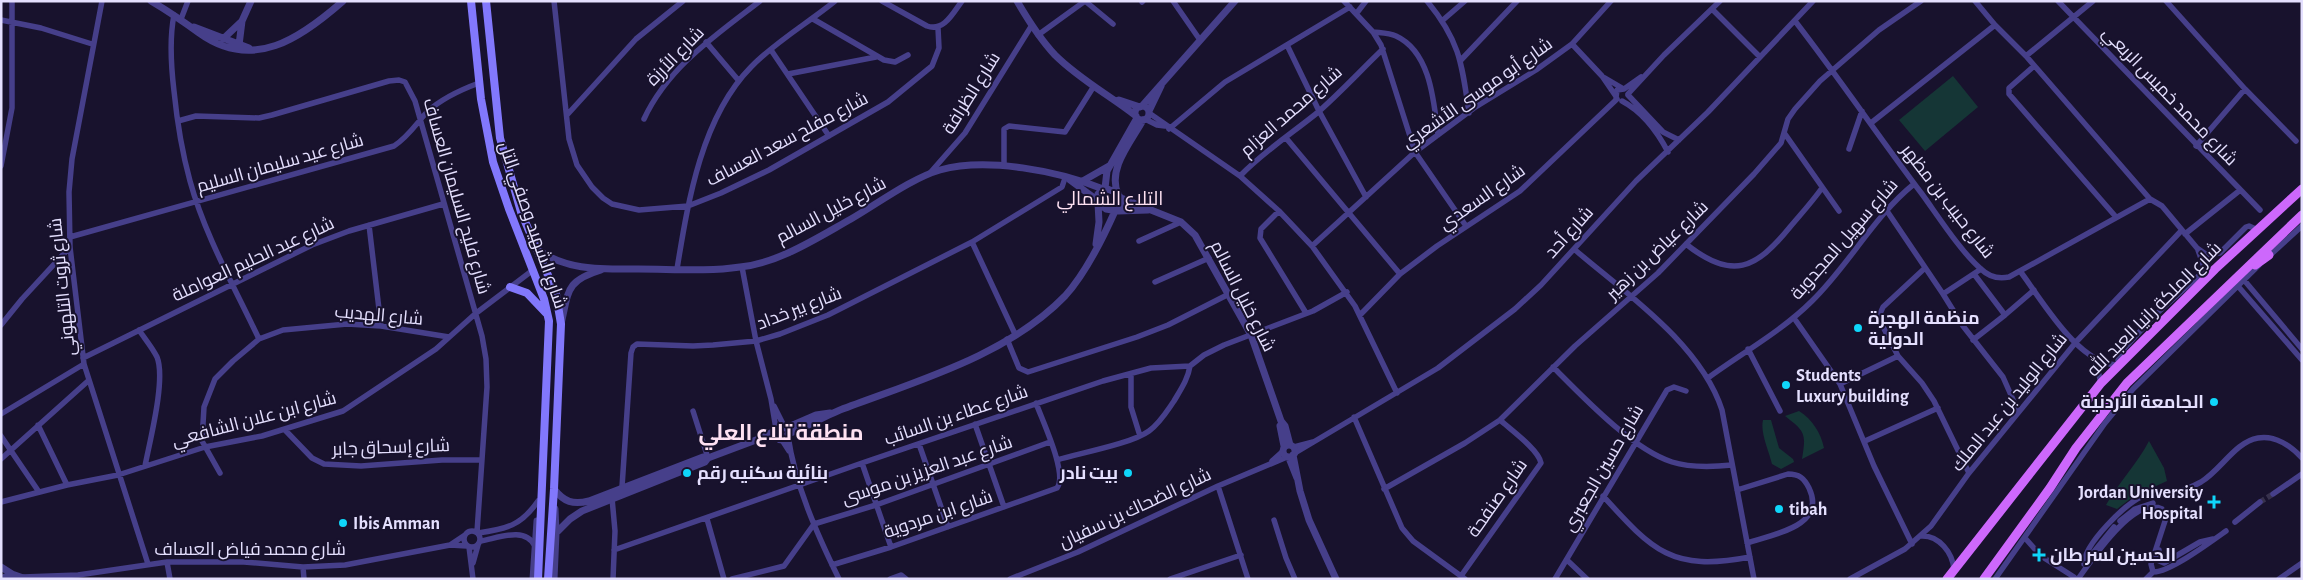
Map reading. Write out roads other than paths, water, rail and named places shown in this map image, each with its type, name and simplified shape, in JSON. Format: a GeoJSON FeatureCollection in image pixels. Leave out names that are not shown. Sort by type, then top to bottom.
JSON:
{"type":"FeatureCollection","features":[{"type":"Feature","properties":{"kind":"main road","name":"شارع الشهيد وصفي التل"},"geometry":{"type":"LineString","coordinates":[[470,1],[479,83],[493,162],[549,316],[538,579]]}},
{"type":"Feature","properties":{"kind":"main road","name":"شارع الشهيد وصفي التل"},"geometry":{"type":"LineString","coordinates":[[486,2],[500,138],[513,187],[556,294],[561,324],[554,498],[548,579]]}},
{"type":"Feature","properties":{"kind":"main road","name":"شارع الملكة رانيا العبد الله"},"geometry":{"type":"LineString","coordinates":[[1951,575],[2058,436],[2101,384],[2302,189]]}},
{"type":"Feature","properties":{"kind":"main road","name":"شارع الملكة رانيا العبد الله"},"geometry":{"type":"LineString","coordinates":[[1984,579],[2098,418],[2302,215]]}},
{"type":"Feature","properties":{"kind":"main road"},"geometry":{"type":"LineString","coordinates":[[2236,282],[2269,255]]}},
{"type":"Feature","properties":{"kind":"main road"},"geometry":{"type":"LineString","coordinates":[[510,287],[528,294],[549,316]]}},
{"type":"Feature","properties":{"kind":"street"},"geometry":{"type":"LineString","coordinates":[[1,166],[12,108],[12,1]]}},
{"type":"Feature","properties":{"kind":"street","name":"شارع ثروت التلهوني"},"geometry":{"type":"LineString","coordinates":[[102,1],[92,44],[72,159],[69,192],[70,247],[88,381],[148,564]]}},
{"type":"Feature","properties":{"kind":"street"},"geometry":{"type":"LineString","coordinates":[[151,1],[194,27],[252,50]]}},
{"type":"Feature","properties":{"kind":"street"},"geometry":{"type":"LineString","coordinates":[[181,19],[188,1]]}},
{"type":"Feature","properties":{"kind":"street"},"geometry":{"type":"LineString","coordinates":[[239,45],[242,21],[251,1]]}},
{"type":"Feature","properties":{"kind":"street"},"geometry":{"type":"LineString","coordinates":[[194,27],[198,32],[238,50],[276,46],[302,34],[343,1]]}},
{"type":"Feature","properties":{"kind":"street","name":"شارع مفلح سعد العساف"},"geometry":{"type":"LineString","coordinates":[[554,1],[569,139],[577,164],[592,187],[603,198],[612,204],[639,210],[688,206],[769,170],[888,102],[925,74],[936,59],[940,42],[938,28]]}},
{"type":"Feature","properties":{"kind":"street"},"geometry":{"type":"LineString","coordinates":[[567,115],[636,39],[684,1]]}},
{"type":"Feature","properties":{"kind":"street","name":"شارع الأرزة"},"geometry":{"type":"LineString","coordinates":[[644,119],[658,92],[706,42],[760,1]]}},
{"type":"Feature","properties":{"kind":"street"},"geometry":{"type":"LineString","coordinates":[[677,269],[696,171],[718,115],[738,81],[752,66],[835,1]]}},
{"type":"Feature","properties":{"kind":"street"},"geometry":{"type":"LineString","coordinates":[[882,1],[927,26],[938,28],[962,1]]}},
{"type":"Feature","properties":{"kind":"street"},"geometry":{"type":"LineString","coordinates":[[1017,1],[1038,35],[1060,59],[1094,86],[1143,114],[1157,125],[1167,127],[1240,176],[1279,211],[1312,246],[1347,292],[1397,393]]}},
{"type":"Feature","properties":{"kind":"street"},"geometry":{"type":"LineString","coordinates":[[1038,35],[1085,1],[1113,24]]}},
{"type":"Feature","properties":{"kind":"street"},"geometry":{"type":"LineString","coordinates":[[1173,1],[1200,40]]}},
{"type":"Feature","properties":{"kind":"street"},"geometry":{"type":"LineString","coordinates":[[756,440],[784,434],[950,370],[1015,334],[1064,297],[1076,282],[1116,211],[1121,206],[1114,181],[1116,169],[1154,90],[1163,84],[1235,1]]}},
{"type":"Feature","properties":{"kind":"street"},"geometry":{"type":"LineString","coordinates":[[1344,1],[1373,32],[1383,49],[1415,152],[1466,226]]}},
{"type":"Feature","properties":{"kind":"street"},"geometry":{"type":"LineString","coordinates":[[1356,14],[1366,1]]}},
{"type":"Feature","properties":{"kind":"street"},"geometry":{"type":"LineString","coordinates":[[1427,1],[1443,20],[1461,60],[1469,112]]}},
{"type":"Feature","properties":{"kind":"street"},"geometry":{"type":"LineString","coordinates":[[1443,20],[1465,1]]}},
{"type":"Feature","properties":{"kind":"street"},"geometry":{"type":"LineString","coordinates":[[1461,60],[1466,52],[1517,1]]}},
{"type":"Feature","properties":{"kind":"street","name":"شارع أبو موسى الأشعري"},"geometry":{"type":"LineString","coordinates":[[1312,246],[1415,152],[1469,112],[1536,70],[1572,44],[1611,1]]}},
{"type":"Feature","properties":{"kind":"street"},"geometry":{"type":"LineString","coordinates":[[1618,98],[1720,1]]}},
{"type":"Feature","properties":{"kind":"street","name":"شارع أحد"},"geometry":{"type":"LineString","coordinates":[[1289,452],[1310,445],[1438,368],[1508,315],[1541,285],[1636,181],[1668,152],[1813,1]]}},
{"type":"Feature","properties":{"kind":"street","name":"شارع عياض بن زهير"},"geometry":{"type":"LineString","coordinates":[[1384,489],[1465,444],[1500,420],[1553,367],[1631,298],[1754,174],[1778,146],[1785,134],[1788,120],[1795,109],[1832,69],[1879,30],[1921,1]]}},
{"type":"Feature","properties":{"kind":"street"},"geometry":{"type":"LineString","coordinates":[[1974,1],[2026,56],[2150,199],[2162,206],[2197,248],[2206,255],[2213,256],[2220,253],[2247,226],[2258,230]]}},
{"type":"Feature","properties":{"kind":"street","name":"شارع محمد خميس الربعي"},"geometry":{"type":"LineString","coordinates":[[2058,1],[2196,146],[2260,210]]}},
{"type":"Feature","properties":{"kind":"street"},"geometry":{"type":"LineString","coordinates":[[2026,56],[2093,1]]}},
{"type":"Feature","properties":{"kind":"street"},"geometry":{"type":"LineString","coordinates":[[2166,1],[2245,89],[2296,141]]}},
{"type":"Feature","properties":{"kind":"street"},"geometry":{"type":"LineString","coordinates":[[1167,127],[1225,82],[1350,7]]}},
{"type":"Feature","properties":{"kind":"street"},"geometry":{"type":"LineString","coordinates":[[1712,9],[1760,57]]}},
{"type":"Feature","properties":{"kind":"street"},"geometry":{"type":"LineString","coordinates":[[174,15],[171,47],[178,121],[190,181],[197,202],[232,283],[259,339]]}},
{"type":"Feature","properties":{"kind":"street"},"geometry":{"type":"LineString","coordinates":[[1,20],[41,28],[92,44]]}},
{"type":"Feature","properties":{"kind":"street"},"geometry":{"type":"LineString","coordinates":[[813,20],[876,57],[892,62],[908,55]]}},
{"type":"Feature","properties":{"kind":"street"},"geometry":{"type":"LineString","coordinates":[[223,38],[242,21]]}},
{"type":"Feature","properties":{"kind":"street","name":"شارع حبيب بن مظهر"},"geometry":{"type":"LineString","coordinates":[[1795,21],[1832,69],[1914,184],[1981,269],[1989,275],[2003,278],[2020,271],[2150,199]]}},
{"type":"Feature","properties":{"kind":"street","name":"شارع الظرافة"},"geometry":{"type":"LineString","coordinates":[[930,173],[965,134],[1032,25]]}},
{"type":"Feature","properties":{"kind":"street"},"geometry":{"type":"LineString","coordinates":[[1871,123],[1995,25]]}},
{"type":"Feature","properties":{"kind":"street"},"geometry":{"type":"LineString","coordinates":[[1373,32],[1397,36],[1409,47],[1422,64],[1430,79],[1438,135]]}},
{"type":"Feature","properties":{"kind":"street"},"geometry":{"type":"LineString","coordinates":[[706,42],[738,81]]}},
{"type":"Feature","properties":{"kind":"street"},"geometry":{"type":"LineString","coordinates":[[1572,44],[1602,76],[1618,98],[1633,107],[1645,118],[1659,136],[1668,152]]}},
{"type":"Feature","properties":{"kind":"street"},"geometry":{"type":"LineString","coordinates":[[1287,45],[1319,111],[1366,197]]}},
{"type":"Feature","properties":{"kind":"street","name":"شارع محمد العزام"},"geometry":{"type":"LineString","coordinates":[[1240,176],[1264,153],[1319,111],[1383,49]]}},
{"type":"Feature","properties":{"kind":"street"},"geometry":{"type":"LineString","coordinates":[[772,50],[830,136]]}},
{"type":"Feature","properties":{"kind":"street"},"geometry":{"type":"LineString","coordinates":[[788,74],[876,57]]}},
{"type":"Feature","properties":{"kind":"street"},"geometry":{"type":"LineString","coordinates":[[2034,66],[2009,88],[2010,94],[2116,217]]}},
{"type":"Feature","properties":{"kind":"street"},"geometry":{"type":"LineString","coordinates":[[1602,76],[1625,92],[1663,132],[1679,140]]}},
{"type":"Feature","properties":{"kind":"street","name":"شارع فليح السليمان العساف"},"geometry":{"type":"LineString","coordinates":[[178,121],[196,116],[259,118],[272,116],[335,95],[399,80],[405,82],[411,92],[421,119],[483,344],[488,376],[477,532]]}},
{"type":"Feature","properties":{"kind":"street","name":"شارع عيد سليمان السليم"},"geometry":{"type":"LineString","coordinates":[[70,237],[394,146],[408,136],[421,119],[444,99],[479,83]]}},
{"type":"Feature","properties":{"kind":"street"},"geometry":{"type":"LineString","coordinates":[[1004,166],[1004,129],[1009,126],[1065,132],[1094,86]]}},
{"type":"Feature","properties":{"kind":"street"},"geometry":{"type":"LineString","coordinates":[[2196,146],[2245,89]]}},
{"type":"Feature","properties":{"kind":"street"},"geometry":{"type":"LineString","coordinates":[[1618,98],[1617,90],[1625,92]]}},
{"type":"Feature","properties":{"kind":"street","name":"شارع السعدي"},"geometry":{"type":"LineString","coordinates":[[1360,315],[1400,274],[1466,226],[1520,192],[1618,98]]}},
{"type":"Feature","properties":{"kind":"street"},"geometry":{"type":"LineString","coordinates":[[1849,149],[1862,111]]}},
{"type":"Feature","properties":{"kind":"street"},"geometry":{"type":"LineString","coordinates":[[1095,250],[1099,227],[1098,194],[1104,189],[1105,175],[1109,166],[1143,114]]}},
{"type":"Feature","properties":{"kind":"street"},"geometry":{"type":"LineString","coordinates":[[1785,134],[1839,211]]}},
{"type":"Feature","properties":{"kind":"street"},"geometry":{"type":"LineString","coordinates":[[1286,138],[1400,274]]}},
{"type":"Feature","properties":{"kind":"street","name":"شارع خليل السالم"},"geometry":{"type":"LineString","coordinates":[[537,249],[566,264],[604,269],[742,267],[794,249],[930,173],[963,167],[1004,166],[1066,178],[1104,189]]}},
{"type":"Feature","properties":{"kind":"street"},"geometry":{"type":"LineString","coordinates":[[1081,182],[1109,166]]}},
{"type":"Feature","properties":{"kind":"street","name":"شارع خليل السالم"},"geometry":{"type":"LineString","coordinates":[[1066,178],[1098,201]]}},
{"type":"Feature","properties":{"kind":"street","name":"شارع بير خداد"},"geometry":{"type":"LineString","coordinates":[[622,487],[632,347],[642,343],[693,346],[756,341],[780,334],[828,315],[972,242],[1062,187],[1066,178]]}},
{"type":"Feature","properties":{"kind":"street","name":"شارع سهيل المجدوبة"},"geometry":{"type":"LineString","coordinates":[[1708,378],[1794,318],[1831,280],[1895,200],[1914,184]]}},
{"type":"Feature","properties":{"kind":"street"},"geometry":{"type":"LineString","coordinates":[[1686,244],[1698,254],[1721,265],[1737,266],[1754,262],[1763,256],[1783,236],[1822,188]]}},
{"type":"Feature","properties":{"kind":"street"},"geometry":{"type":"LineString","coordinates":[[1104,189],[1119,196]]}},
{"type":"Feature","properties":{"kind":"street","name":"شارع محمد خميس الربعي"},"geometry":{"type":"LineString","coordinates":[[2184,232],[2239,190]]}},
{"type":"Feature","properties":{"kind":"street","name":"شارع خليل السالم"},"geometry":{"type":"LineString","coordinates":[[1119,196],[1181,222],[1191,230],[1209,258],[1250,335],[1281,421],[1309,520],[1336,579]]}},
{"type":"Feature","properties":{"kind":"street"},"geometry":{"type":"LineString","coordinates":[[1098,201],[1106,209],[1116,211]]}},
{"type":"Feature","properties":{"kind":"street","name":"شارع عبد الحليم العواملة"},"geometry":{"type":"LineString","coordinates":[[1,414],[84,361],[139,330],[232,283],[312,245],[369,225],[443,204]]}},
{"type":"Feature","properties":{"kind":"street","name":"شارع خليل السالم"},"geometry":{"type":"LineString","coordinates":[[1116,211],[1151,210]]}},
{"type":"Feature","properties":{"kind":"street"},"geometry":{"type":"LineString","coordinates":[[1279,211],[1261,230],[1260,238],[1306,313]]}},
{"type":"Feature","properties":{"kind":"street"},"geometry":{"type":"LineString","coordinates":[[1887,211],[1973,340],[2003,377],[2018,411]]}},
{"type":"Feature","properties":{"kind":"street"},"geometry":{"type":"LineString","coordinates":[[1139,241],[1181,222]]}},
{"type":"Feature","properties":{"kind":"street"},"geometry":{"type":"LineString","coordinates":[[369,225],[381,326]]}},
{"type":"Feature","properties":{"kind":"street"},"geometry":{"type":"LineString","coordinates":[[2302,226],[2244,280],[2236,282],[2302,360]]}},
{"type":"Feature","properties":{"kind":"street","name":"شارع الوليد بن عبد الملك"},"geometry":{"type":"LineString","coordinates":[[1850,579],[1912,544],[1932,526],[1969,473],[2076,342],[2184,232]]}},
{"type":"Feature","properties":{"kind":"street"},"geometry":{"type":"LineString","coordinates":[[972,242],[1015,334]]}},
{"type":"Feature","properties":{"kind":"street"},"geometry":{"type":"LineString","coordinates":[[1,325],[70,247]]}},
{"type":"Feature","properties":{"kind":"street"},"geometry":{"type":"LineString","coordinates":[[2020,271],[2076,342],[2104,364],[2119,365],[2118,356],[2121,352],[2155,315],[2203,272],[2204,267],[2197,248]]}},
{"type":"Feature","properties":{"kind":"street"},"geometry":{"type":"LineString","coordinates":[[1574,249],[1678,342],[1708,378],[1722,410],[1754,579]]}},
{"type":"Feature","properties":{"kind":"street"},"geometry":{"type":"LineString","coordinates":[[1155,282],[1209,258]]}},
{"type":"Feature","properties":{"kind":"street"},"geometry":{"type":"LineString","coordinates":[[742,267],[776,430]]}},
{"type":"Feature","properties":{"kind":"street"},"geometry":{"type":"LineString","coordinates":[[1925,268],[1880,311],[1880,321],[1898,356],[1922,383],[1938,408],[1969,473]]}},
{"type":"Feature","properties":{"kind":"street","name":"شارع خليل السالم"},"geometry":{"type":"LineString","coordinates":[[561,324],[571,287],[578,279],[604,269]]}},
{"type":"Feature","properties":{"kind":"street"},"geometry":{"type":"LineString","coordinates":[[1942,294],[1981,269]]}},
{"type":"Feature","properties":{"kind":"street","name":"شارع ابن علان الشافعي"},"geometry":{"type":"LineString","coordinates":[[1,502],[118,474],[205,447],[285,430],[343,411],[421,360],[475,314],[533,270]]}},
{"type":"Feature","properties":{"kind":"street"},"geometry":{"type":"LineString","coordinates":[[1974,274],[2005,315]]}},
{"type":"Feature","properties":{"kind":"street"},"geometry":{"type":"LineString","coordinates":[[2244,280],[2302,349]]}},
{"type":"Feature","properties":{"kind":"street"},"geometry":{"type":"LineString","coordinates":[[1973,340],[2034,290]]}},
{"type":"Feature","properties":{"kind":"street"},"geometry":{"type":"LineString","coordinates":[[1036,404],[1057,460],[1140,436],[1152,428],[1164,414],[1185,383],[1190,366],[1210,352],[1306,313],[1347,292]]}},
{"type":"Feature","properties":{"kind":"street"},"geometry":{"type":"LineString","coordinates":[[1007,339],[1019,368],[1028,372],[1145,334],[1168,325],[1229,294]]}},
{"type":"Feature","properties":{"kind":"street"},"geometry":{"type":"LineString","coordinates":[[1794,318],[1840,384],[1874,466],[1912,544]]}},
{"type":"Feature","properties":{"kind":"street","name":"شارع الهديب"},"geometry":{"type":"LineString","coordinates":[[220,473],[205,447],[201,435],[208,393],[224,370],[259,339],[283,330],[318,325],[381,326],[450,337]]}},
{"type":"Feature","properties":{"kind":"street"},"geometry":{"type":"LineString","coordinates":[[139,330],[153,350],[159,366],[158,392],[145,466]]}},
{"type":"Feature","properties":{"kind":"street"},"geometry":{"type":"LineString","coordinates":[[1748,349],[1780,411]]}},
{"type":"Feature","properties":{"kind":"street"},"geometry":{"type":"LineString","coordinates":[[1840,384],[1898,356]]}},
{"type":"Feature","properties":{"kind":"street"},"geometry":{"type":"LineString","coordinates":[[2096,359],[2101,384]]}},
{"type":"Feature","properties":{"kind":"street"},"geometry":{"type":"LineString","coordinates":[[1996,578],[2104,423],[2155,360]]}},
{"type":"Feature","properties":{"kind":"street","name":"شارع عطاء بن السائب"},"geometry":{"type":"LineString","coordinates":[[614,550],[707,519],[862,462],[1036,404],[1130,374],[1164,366],[1190,366]]}},
{"type":"Feature","properties":{"kind":"street"},"geometry":{"type":"LineString","coordinates":[[1553,367],[1591,405],[1636,441],[1669,461],[1682,465],[1707,467],[1732,465]]}},
{"type":"Feature","properties":{"kind":"street"},"geometry":{"type":"LineString","coordinates":[[1130,374],[1130,402],[1140,436]]}},
{"type":"Feature","properties":{"kind":"street"},"geometry":{"type":"LineString","coordinates":[[1,459],[88,381]]}},
{"type":"Feature","properties":{"kind":"street","name":"شارع حسين الجعبري"},"geometry":{"type":"LineString","coordinates":[[1555,579],[1667,390],[1674,387],[1686,391]]}},
{"type":"Feature","properties":{"kind":"street"},"geometry":{"type":"LineString","coordinates":[[771,399],[814,524],[838,579]]}},
{"type":"Feature","properties":{"kind":"street"},"geometry":{"type":"LineString","coordinates":[[1865,441],[1938,408]]}},
{"type":"Feature","properties":{"kind":"street"},"geometry":{"type":"LineString","coordinates":[[694,411],[708,458]]}},
{"type":"Feature","properties":{"kind":"street"},"geometry":{"type":"LineString","coordinates":[[1354,417],[1402,528],[1413,541],[1463,577]]}},
{"type":"Feature","properties":{"kind":"street","name":"شارع صنفحة"},"geometry":{"type":"LineString","coordinates":[[1463,577],[1541,463],[1540,458],[1534,451],[1500,420]]}},
{"type":"Feature","properties":{"kind":"street"},"geometry":{"type":"LineString","coordinates":[[975,424],[991,464],[1004,507]]}},
{"type":"Feature","properties":{"kind":"street"},"geometry":{"type":"LineString","coordinates":[[38,425],[67,485]]}},
{"type":"Feature","properties":{"kind":"street","name":"شارع إسحاق جابر"},"geometry":{"type":"LineString","coordinates":[[285,430],[312,458],[324,464],[361,466],[442,460],[481,460]]}},
{"type":"Feature","properties":{"kind":"street"},"geometry":{"type":"LineString","coordinates":[[776,430],[784,434]]}},
{"type":"Feature","properties":{"kind":"street"},"geometry":{"type":"LineString","coordinates":[[554,489],[563,499],[575,503],[589,501],[703,457],[708,458],[756,440],[776,430]]}},
{"type":"Feature","properties":{"kind":"street"},"geometry":{"type":"LineString","coordinates":[[1,436],[38,492]]}},
{"type":"Feature","properties":{"kind":"street"},"geometry":{"type":"LineString","coordinates":[[2084,564],[2086,555],[2101,532],[2137,499],[2147,495],[2170,494],[2200,483],[2212,475],[2248,442],[2258,438],[2276,440],[2295,451],[2302,458]]}},
{"type":"Feature","properties":{"kind":"street","name":"شارع عبد العزيز بن موسى"},"geometry":{"type":"LineString","coordinates":[[814,524],[934,485],[1050,442]]}},
{"type":"Feature","properties":{"kind":"street"},"geometry":{"type":"LineString","coordinates":[[919,444],[948,527]]}},
{"type":"Feature","properties":{"kind":"street","name":"شارع الضحاك بن سفيان"},"geometry":{"type":"LineString","coordinates":[[1010,579],[1078,552],[1271,463],[1289,452]]}},
{"type":"Feature","properties":{"kind":"street"},"geometry":{"type":"LineString","coordinates":[[556,533],[574,516],[612,498],[705,462],[708,458]]}},
{"type":"Feature","properties":{"kind":"street","name":"شارع ابن مردوية"},"geometry":{"type":"LineString","coordinates":[[832,565],[890,547],[1054,490],[1061,481],[1057,460]]}},
{"type":"Feature","properties":{"kind":"street"},"geometry":{"type":"LineString","coordinates":[[862,462],[890,547]]}},
{"type":"Feature","properties":{"kind":"street"},"geometry":{"type":"LineString","coordinates":[[1737,490],[1788,474],[1797,474],[1808,485],[1813,496],[1814,508],[1806,520],[1748,543]]}},
{"type":"Feature","properties":{"kind":"street"},"geometry":{"type":"LineString","coordinates":[[2272,494],[2302,474]]}},
{"type":"Feature","properties":{"kind":"street"},"geometry":{"type":"LineString","coordinates":[[1218,486],[1248,579]]}},
{"type":"Feature","properties":{"kind":"street"},"geometry":{"type":"LineString","coordinates":[[533,579],[538,501],[542,489]]}},
{"type":"Feature","properties":{"kind":"street"},"geometry":{"type":"LineString","coordinates":[[1603,496],[1643,538],[1667,554],[1702,562],[1750,557]]}},
{"type":"Feature","properties":{"kind":"street"},"geometry":{"type":"LineString","coordinates":[[554,498],[556,533],[554,579]]}},
{"type":"Feature","properties":{"kind":"street"},"geometry":{"type":"LineString","coordinates":[[612,498],[613,579]]}},
{"type":"Feature","properties":{"kind":"street"},"geometry":{"type":"LineString","coordinates":[[467,533],[495,531],[517,523],[529,514],[538,501]]}},
{"type":"Feature","properties":{"kind":"street"},"geometry":{"type":"LineString","coordinates":[[2235,522],[2260,502]]}},
{"type":"Feature","properties":{"kind":"street"},"geometry":{"type":"LineString","coordinates":[[2075,578],[2106,536],[2125,517],[2151,503],[2164,507],[2170,517],[2170,524],[2157,557],[2163,570]]}},
{"type":"Feature","properties":{"kind":"street"},"geometry":{"type":"LineString","coordinates":[[2075,578],[2123,524],[2136,513],[2155,507],[2164,512],[2166,521],[2151,564],[2154,572]]}},
{"type":"Feature","properties":{"kind":"street"},"geometry":{"type":"LineString","coordinates":[[473,579],[473,565],[468,546],[464,541],[478,517]]}},
{"type":"Feature","properties":{"kind":"street"},"geometry":{"type":"LineString","coordinates":[[707,519],[724,579]]}},
{"type":"Feature","properties":{"kind":"street"},"geometry":{"type":"LineString","coordinates":[[1274,520],[1295,579]]}},
{"type":"Feature","properties":{"kind":"street"},"geometry":{"type":"LineString","coordinates":[[732,579],[784,566],[814,524]]}},
{"type":"Feature","properties":{"kind":"street"},"geometry":{"type":"LineString","coordinates":[[1932,526],[1934,538],[1950,554],[1961,557],[1968,555]]}},
{"type":"Feature","properties":{"kind":"street"},"geometry":{"type":"LineString","coordinates":[[2146,579],[2154,572],[2163,570],[2185,559],[2226,531]]}},
{"type":"Feature","properties":{"kind":"street"},"geometry":{"type":"LineString","coordinates":[[473,565],[480,543],[477,532]]}},
{"type":"Feature","properties":{"kind":"street","name":"شارع محمد فياض العساف"},"geometry":{"type":"LineString","coordinates":[[450,545],[467,533]]}},
{"type":"Feature","properties":{"kind":"street"},"geometry":{"type":"LineString","coordinates":[[480,543],[522,534],[530,538],[536,548]]}},
{"type":"Feature","properties":{"kind":"street"},"geometry":{"type":"LineString","coordinates":[[1921,536],[1934,538]]}},
{"type":"Feature","properties":{"kind":"street"},"geometry":{"type":"LineString","coordinates":[[2025,538],[2042,556],[2075,578]]}},
{"type":"Feature","properties":{"kind":"street"},"geometry":{"type":"LineString","coordinates":[[2161,563],[2200,542],[2213,539]]}},
{"type":"Feature","properties":{"kind":"street","name":"شارع محمد فياض العساف"},"geometry":{"type":"LineString","coordinates":[[72,579],[99,572],[167,562],[244,562],[302,567],[359,564],[450,545],[468,546],[480,543]]}},
{"type":"Feature","properties":{"kind":"street"},"geometry":{"type":"LineString","coordinates":[[1950,554],[1951,575]]}},
{"type":"Feature","properties":{"kind":"street"},"geometry":{"type":"LineString","coordinates":[[1170,579],[1241,555]]}},
{"type":"Feature","properties":{"kind":"street"},"geometry":{"type":"LineString","coordinates":[[1567,560],[1588,579]]}},
{"type":"Feature","properties":{"kind":"street"},"geometry":{"type":"LineString","coordinates":[[167,562],[170,579]]}},
{"type":"Feature","properties":{"kind":"street"},"geometry":{"type":"LineString","coordinates":[[2279,579],[2302,562]]}},
{"type":"Feature","properties":{"kind":"street"},"geometry":{"type":"LineString","coordinates":[[1,567],[12,574],[25,578]]}},
{"type":"Feature","properties":{"kind":"street"},"geometry":{"type":"LineString","coordinates":[[302,567],[304,579]]}},
{"type":"Feature","properties":{"kind":"street"},"geometry":{"type":"LineString","coordinates":[[98,579],[99,572]]}},
{"type":"Feature","properties":{"kind":"street"},"geometry":{"type":"LineString","coordinates":[[2,579],[12,574]]}},
{"type":"Feature","properties":{"kind":"street"},"geometry":{"type":"LineString","coordinates":[[890,579],[901,575],[906,579]]}},
{"type":"Feature","properties":{"kind":"street","name":"شارع محمد فياض العساف"},"geometry":{"type":"LineString","coordinates":[[25,578],[83,576]]}},
{"type":"Feature","properties":{"kind":"tunnel"},"geometry":{"type":"LineString","coordinates":[[2260,502],[2273,494]]}},
{"type":"Feature","properties":{"kind":"place","name":"منظمة الهجرة الدولية"},"geometry":{"type":"Point","coordinates":[1858,328]}},
{"type":"Feature","properties":{"kind":"place","name":"Students Luxury building"},"geometry":{"type":"Point","coordinates":[1786,385]}},
{"type":"Feature","properties":{"kind":"place","name":"الجامعة الأردنية"},"geometry":{"type":"Point","coordinates":[2214,402]}},
{"type":"Feature","properties":{"kind":"place","name":"بنائية سكنيه رقم"},"geometry":{"type":"Point","coordinates":[687,473]}},
{"type":"Feature","properties":{"kind":"place","name":"بيت نادر"},"geometry":{"type":"Point","coordinates":[1128,473]}},
{"type":"Feature","properties":{"kind":"place","name":"Jordan University Hospital"},"geometry":{"type":"Point","coordinates":[2214,502]}},
{"type":"Feature","properties":{"kind":"place","name":"tibah"},"geometry":{"type":"Point","coordinates":[1779,509]}},
{"type":"Feature","properties":{"kind":"place","name":"Ibis Amman"},"geometry":{"type":"Point","coordinates":[343,523]}},
{"type":"Feature","properties":{"kind":"place","name":"الحسين لسر طان"},"geometry":{"type":"Point","coordinates":[2039,555]}},
{"type":"Feature","properties":{"kind":"district","name":"التلاع الشمالي"},"geometry":{"type":"Point","coordinates":[1110,198]}},
{"type":"Feature","properties":{"kind":"district","name":"منطقة تلاع العلي"},"geometry":{"type":"Point","coordinates":[781,432]}}]}
